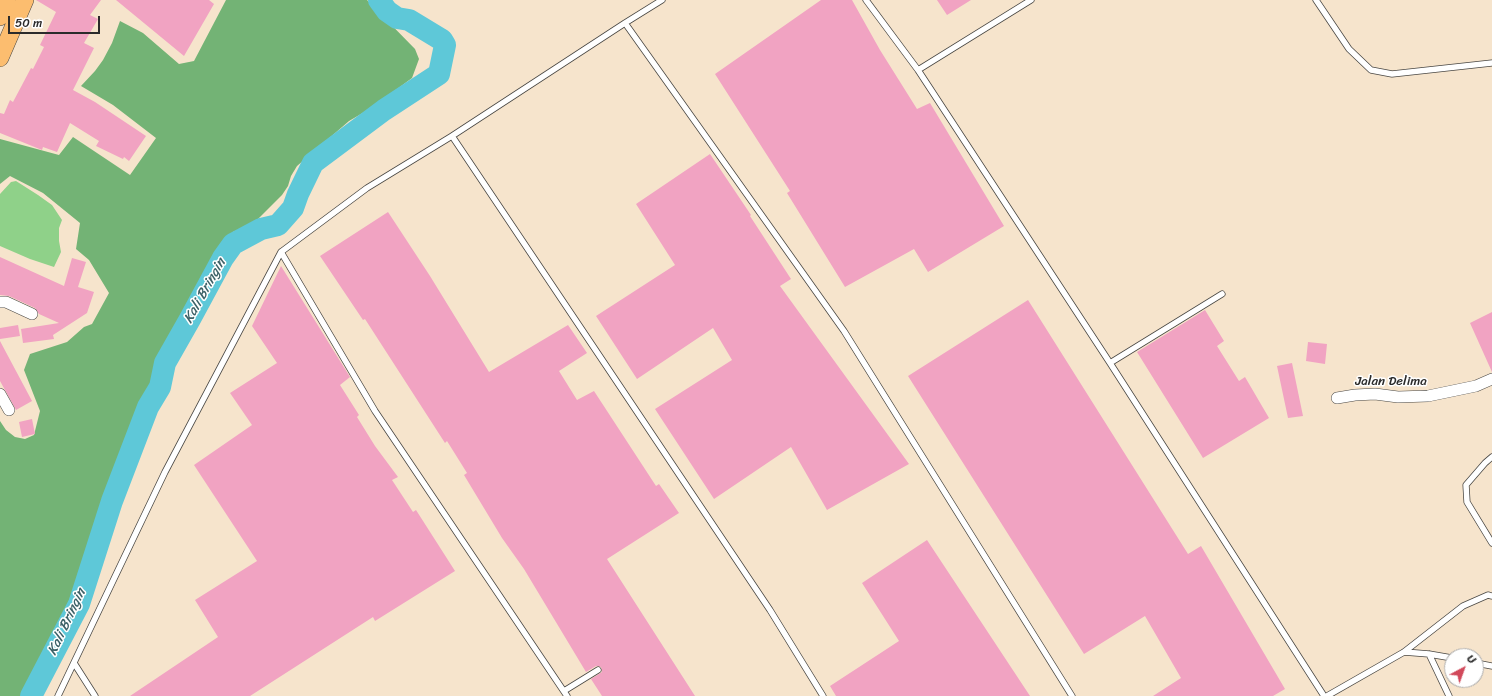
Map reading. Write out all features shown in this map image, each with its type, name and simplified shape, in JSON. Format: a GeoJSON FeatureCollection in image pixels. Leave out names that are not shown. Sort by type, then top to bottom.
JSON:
{"type":"FeatureCollection","features":[{"type":"Feature","properties":{"kind":"main road"},"geometry":{"type":"LineString","coordinates":[[0,17],[7,0]]}},
{"type":"Feature","properties":{"kind":"main road"},"geometry":{"type":"LineString","coordinates":[[0,58],[25,0]]}},
{"type":"Feature","properties":{"kind":"street"},"geometry":{"type":"LineString","coordinates":[[0,302],[6,302],[32,314]]}},
{"type":"Feature","properties":{"kind":"street","name":"Jalan Delima"},"geometry":{"type":"LineString","coordinates":[[1337,398],[1375,394],[1398,397],[1428,396],[1476,386],[1492,379]]}},
{"type":"Feature","properties":{"kind":"street"},"geometry":{"type":"LineString","coordinates":[[0,394],[9,410]]}},
{"type":"Feature","properties":{"kind":"lane"},"geometry":{"type":"LineString","coordinates":[[58,696],[165,472],[281,252],[367,188],[452,136],[662,0]]}},
{"type":"Feature","properties":{"kind":"lane"},"geometry":{"type":"LineString","coordinates":[[866,0],[918,70],[1326,696],[1404,652],[1463,606],[1488,595],[1492,596]]}},
{"type":"Feature","properties":{"kind":"lane"},"geometry":{"type":"LineString","coordinates":[[918,70],[1031,0]]}},
{"type":"Feature","properties":{"kind":"lane"},"geometry":{"type":"LineString","coordinates":[[1316,0],[1349,49],[1371,70],[1392,74],[1492,63]]}},
{"type":"Feature","properties":{"kind":"lane"},"geometry":{"type":"LineString","coordinates":[[625,23],[844,331],[1072,696]]}},
{"type":"Feature","properties":{"kind":"lane"},"geometry":{"type":"LineString","coordinates":[[452,136],[770,610],[823,696]]}},
{"type":"Feature","properties":{"kind":"lane"},"geometry":{"type":"LineString","coordinates":[[281,252],[375,411],[566,694],[598,670]]}},
{"type":"Feature","properties":{"kind":"lane"},"geometry":{"type":"LineString","coordinates":[[1110,363],[1222,294]]}},
{"type":"Feature","properties":{"kind":"lane"},"geometry":{"type":"LineString","coordinates":[[1492,457],[1466,484],[1467,502],[1492,542]]}},
{"type":"Feature","properties":{"kind":"lane"},"geometry":{"type":"LineString","coordinates":[[1404,652],[1444,657]]}},
{"type":"Feature","properties":{"kind":"lane"},"geometry":{"type":"LineString","coordinates":[[1429,654],[1447,695]]}},
{"type":"Feature","properties":{"kind":"lane"},"geometry":{"type":"LineString","coordinates":[[74,663],[95,696]]}},
{"type":"Feature","properties":{"kind":"green space"},"geometry":{"type":"Polygon","coordinates":[[[226,0],[367,0],[415,49],[419,59],[412,78],[373,107],[349,121],[297,166],[282,195],[254,223],[233,232],[221,243],[207,268],[188,313],[156,370],[122,452],[107,503],[78,582],[25,696],[0,696],[0,421],[6,430],[15,437],[25,439],[34,435],[40,411],[24,370],[30,354],[67,342],[84,327],[92,324],[109,293],[89,260],[76,249],[80,223],[43,193],[10,176],[0,184],[0,139],[59,155],[73,137],[130,175],[156,138],[113,105],[81,86],[103,60],[112,43],[120,21],[143,33],[179,64],[194,61],[226,0]]]}},
{"type":"Feature","properties":{"kind":"green space"},"geometry":{"type":"Polygon","coordinates":[[[16,181],[52,205],[62,220],[59,228],[61,252],[54,267],[30,259],[0,246],[0,194],[11,182],[16,181]]]}},
{"type":"Feature","properties":{"kind":"building"},"geometry":{"type":"Polygon","coordinates":[[[36,0],[101,0],[90,15],[98,19],[84,43],[94,48],[73,90],[95,102],[146,136],[129,161],[124,157],[123,159],[96,146],[99,141],[70,123],[57,152],[43,147],[42,150],[0,133],[0,113],[4,114],[10,100],[13,102],[31,68],[33,69],[44,47],[40,45],[56,12],[36,0]]]}},
{"type":"Feature","properties":{"kind":"building"},"geometry":{"type":"Polygon","coordinates":[[[116,0],[209,0],[214,4],[184,56],[116,0]]]}},
{"type":"Feature","properties":{"kind":"building"},"geometry":{"type":"Polygon","coordinates":[[[821,0],[852,0],[880,50],[917,109],[930,103],[1004,226],[928,272],[914,249],[845,287],[787,193],[790,191],[715,74],[821,0]]]}},
{"type":"Feature","properties":{"kind":"building"},"geometry":{"type":"Polygon","coordinates":[[[937,0],[971,0],[947,15],[937,0]]]}},
{"type":"Feature","properties":{"kind":"building"},"geometry":{"type":"Polygon","coordinates":[[[710,154],[751,215],[750,216],[791,279],[780,286],[909,464],[827,510],[791,447],[714,499],[655,409],[732,360],[713,328],[637,379],[596,316],[675,265],[636,204],[710,154]]]}},
{"type":"Feature","properties":{"kind":"building"},"geometry":{"type":"Polygon","coordinates":[[[388,212],[430,276],[489,372],[568,325],[587,353],[559,371],[577,400],[594,391],[656,486],[659,484],[679,513],[607,559],[695,696],[602,696],[591,679],[602,672],[601,667],[596,666],[586,672],[524,569],[502,538],[464,475],[467,473],[447,441],[445,443],[365,319],[363,320],[320,256],[388,212]]]}},
{"type":"Feature","properties":{"kind":"building"},"geometry":{"type":"Polygon","coordinates":[[[0,257],[64,286],[72,258],[86,262],[78,287],[94,292],[87,313],[53,335],[54,339],[23,343],[21,329],[59,323],[39,314],[35,308],[9,296],[0,295],[0,257]]]}},
{"type":"Feature","properties":{"kind":"building"},"geometry":{"type":"Polygon","coordinates":[[[281,266],[350,377],[340,385],[359,415],[357,417],[375,446],[398,477],[392,480],[413,512],[416,510],[455,571],[375,621],[373,617],[250,696],[130,696],[218,637],[195,600],[257,561],[194,465],[252,425],[230,393],[277,363],[252,326],[281,266]]]}},
{"type":"Feature","properties":{"kind":"building"},"geometry":{"type":"Polygon","coordinates":[[[1028,300],[1188,554],[1201,546],[1285,689],[1273,696],[1153,696],[1181,678],[1145,616],[1084,654],[908,376],[1028,300]]]}},
{"type":"Feature","properties":{"kind":"building"},"geometry":{"type":"Polygon","coordinates":[[[1205,310],[1224,341],[1217,346],[1239,381],[1245,377],[1269,418],[1203,458],[1137,352],[1205,310]]]}},
{"type":"Feature","properties":{"kind":"building"},"geometry":{"type":"Polygon","coordinates":[[[1492,312],[1492,372],[1470,323],[1492,312]]]}},
{"type":"Feature","properties":{"kind":"building"},"geometry":{"type":"Polygon","coordinates":[[[18,325],[20,336],[0,339],[0,328],[18,325]]]}},
{"type":"Feature","properties":{"kind":"building"},"geometry":{"type":"Polygon","coordinates":[[[0,341],[32,401],[16,410],[0,381],[0,341]]]}},
{"type":"Feature","properties":{"kind":"building"},"geometry":{"type":"Polygon","coordinates":[[[1308,342],[1327,344],[1325,364],[1306,361],[1308,342]]]}},
{"type":"Feature","properties":{"kind":"building"},"geometry":{"type":"Polygon","coordinates":[[[1292,363],[1303,416],[1288,418],[1277,366],[1292,363]]]}},
{"type":"Feature","properties":{"kind":"building"},"geometry":{"type":"Polygon","coordinates":[[[32,419],[35,434],[22,437],[19,422],[32,419]]]}},
{"type":"Feature","properties":{"kind":"building"},"geometry":{"type":"Polygon","coordinates":[[[927,540],[1030,696],[836,696],[830,686],[899,641],[862,583],[927,540]]]}},
{"type":"Feature","properties":{"kind":"waterway","name":"Kali Bringin"},"geometry":{"type":"LineString","coordinates":[[31,696],[79,604],[112,501],[148,407],[160,387],[165,363],[223,258],[233,244],[261,229],[278,225],[293,208],[313,163],[384,110],[439,74],[445,45],[442,40],[409,20],[397,18],[387,11],[379,0]]}}]}
